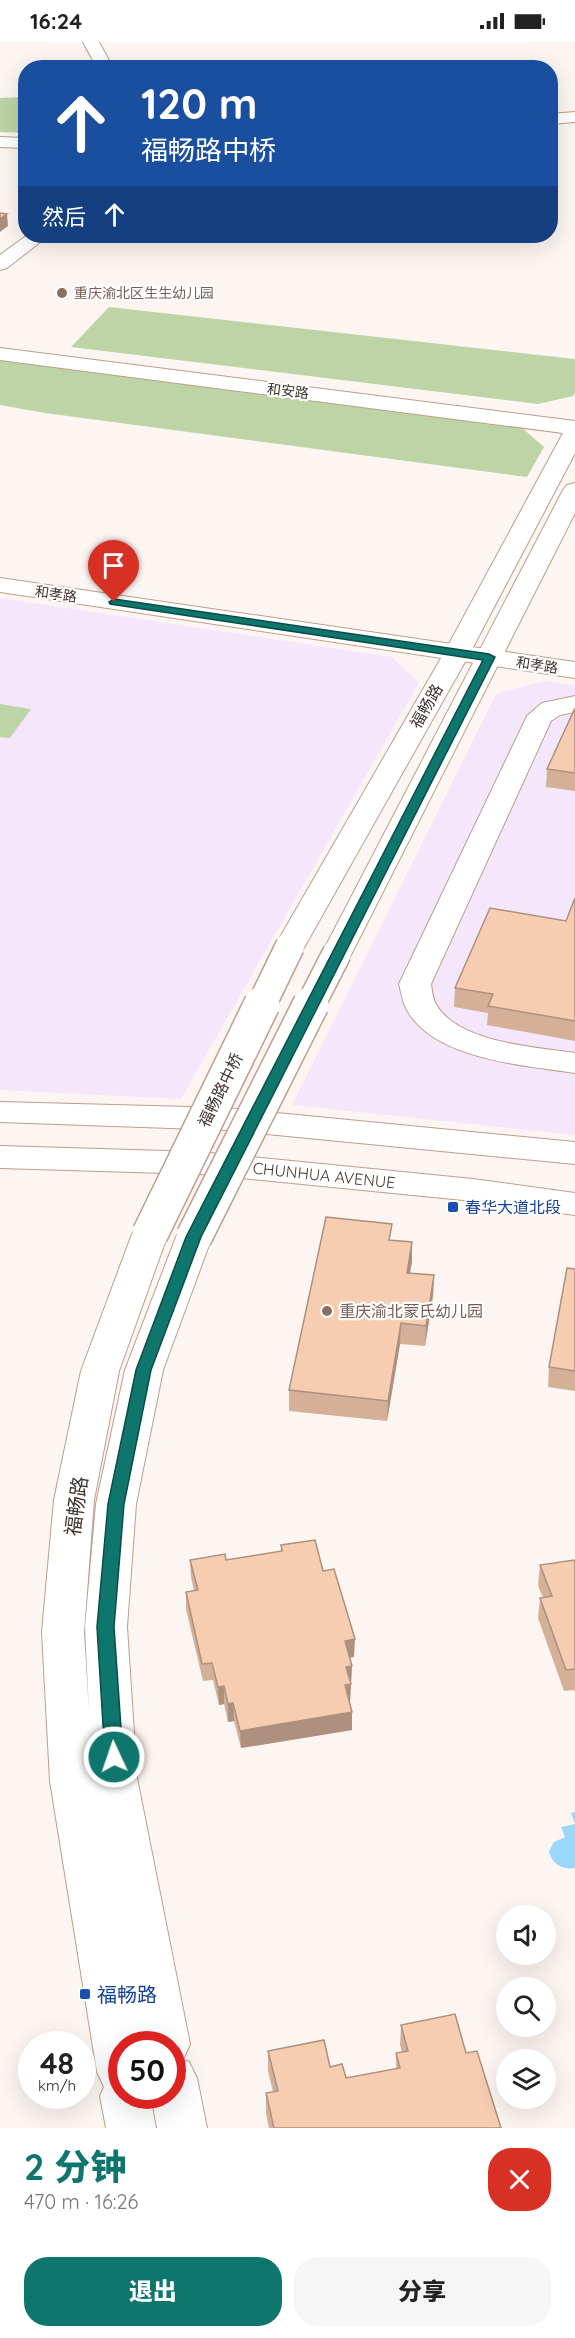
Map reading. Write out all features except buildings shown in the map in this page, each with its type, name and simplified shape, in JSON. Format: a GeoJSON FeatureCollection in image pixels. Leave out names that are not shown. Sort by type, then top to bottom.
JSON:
{"type":"FeatureCollection","features":[{"type":"Feature","properties":{"kind":"main road"},"geometry":{"type":"LineString","coordinates":[[91,42],[101,60]]}},
{"type":"Feature","properties":{"kind":"main road"},"geometry":{"type":"LineString","coordinates":[[558,118],[575,117]]}},
{"type":"Feature","properties":{"kind":"main road"},"geometry":{"type":"LineString","coordinates":[[558,125],[575,124]]}},
{"type":"Feature","properties":{"kind":"main road"},"geometry":{"type":"LineString","coordinates":[[0,135],[18,136]]}},
{"type":"Feature","properties":{"kind":"main road"},"geometry":{"type":"LineString","coordinates":[[0,142],[18,143]]}},
{"type":"Feature","properties":{"kind":"main road"},"geometry":{"type":"LineString","coordinates":[[0,264],[28,243]]}},
{"type":"Feature","properties":{"kind":"main road","name":"和安路"},"geometry":{"type":"LineString","coordinates":[[0,343],[575,415]]}},
{"type":"Feature","properties":{"kind":"main road","name":"和安路"},"geometry":{"type":"LineString","coordinates":[[0,354],[575,430]]}},
{"type":"Feature","properties":{"kind":"main road","name":"福畅路"},"geometry":{"type":"LineString","coordinates":[[290,946],[457,652],[575,430]]}},
{"type":"Feature","properties":{"kind":"main road","name":"福畅路"},"geometry":{"type":"LineString","coordinates":[[164,2031],[115,1778],[106,1627],[116,1504],[144,1370],[194,1237],[575,490]]}},
{"type":"Feature","properties":{"kind":"main road","name":"和孝路"},"geometry":{"type":"LineString","coordinates":[[0,585],[575,670]]}},
{"type":"Feature","properties":{"kind":"main road"},"geometry":{"type":"LineString","coordinates":[[575,705],[551,709],[540,716],[415,984],[416,1000],[423,1014],[436,1026],[458,1039],[487,1047],[575,1063]]}},
{"type":"Feature","properties":{"kind":"main road","name":"福畅路中桥"},"geometry":{"type":"LineString","coordinates":[[150,1234],[290,946]]}},
{"type":"Feature","properties":{"kind":"main road"},"geometry":{"type":"LineString","coordinates":[[0,1112],[227,1119],[575,1153]]}},
{"type":"Feature","properties":{"kind":"main road","name":"CHUNHUA AVENUE"},"geometry":{"type":"LineString","coordinates":[[0,1157],[200,1163],[473,1190],[575,1204]]}},
{"type":"Feature","properties":{"kind":"main road","name":"福畅路"},"geometry":{"type":"LineString","coordinates":[[115,2031],[72,1781],[63,1632],[74,1500],[99,1371],[150,1234]]}},
{"type":"Feature","properties":{"kind":"main road"},"geometry":{"type":"LineString","coordinates":[[128,2109],[131,2128]]}},
{"type":"Feature","properties":{"kind":"main road"},"geometry":{"type":"LineString","coordinates":[[178,2109],[182,2128]]}},
{"type":"Feature","properties":{"kind":"shaded area"},"geometry":{"type":"Polygon","coordinates":[[[0,598],[392,657],[419,683],[181,1099],[0,1090],[0,598]]]}},
{"type":"Feature","properties":{"kind":"shaded area"},"geometry":{"type":"Polygon","coordinates":[[[544,681],[575,685],[575,1135],[292,1105],[496,694],[544,681]]]}},
{"type":"Feature","properties":{"kind":"green space"},"geometry":{"type":"Polygon","coordinates":[[[18,97],[18,133],[0,132],[0,98],[18,97]]]}},
{"type":"Feature","properties":{"kind":"green space"},"geometry":{"type":"Polygon","coordinates":[[[109,307],[575,359],[575,392],[573,396],[538,404],[71,347],[109,307]]]}},
{"type":"Feature","properties":{"kind":"green space"},"geometry":{"type":"Polygon","coordinates":[[[0,359],[521,427],[544,447],[527,477],[45,413],[0,405],[0,359]]]}},
{"type":"Feature","properties":{"kind":"green space"},"geometry":{"type":"Polygon","coordinates":[[[0,704],[31,709],[10,738],[0,737],[0,704]]]}},
{"type":"Feature","properties":{"kind":"water"},"geometry":{"type":"Polygon","coordinates":[[[575,1812],[575,1824],[571,1813],[575,1812]]]}},
{"type":"Feature","properties":{"kind":"water"},"geometry":{"type":"Polygon","coordinates":[[[575,1824],[575,1868],[566,1868],[555,1863],[549,1851],[554,1842],[565,1837],[561,1827],[575,1824]]]}},
{"type":"Feature","properties":{"kind":"place","name":"重庆渝北区生生幼儿园"},"geometry":{"type":"Point","coordinates":[62,293]}},
{"type":"Feature","properties":{"kind":"place","name":"春华大道北段"},"geometry":{"type":"Point","coordinates":[453,1207]}},
{"type":"Feature","properties":{"kind":"place","name":"重庆渝北蒙氏幼儿园"},"geometry":{"type":"Point","coordinates":[327,1311]}},
{"type":"Feature","properties":{"kind":"place","name":"福畅路"},"geometry":{"type":"Point","coordinates":[85,1994]}},
{"type":"Feature","properties":{"kind":"route"},"geometry":{"type":"LineString","coordinates":[[114,602],[489,657],[194,1237],[144,1370],[116,1504],[106,1627],[114,1757]]}}]}
